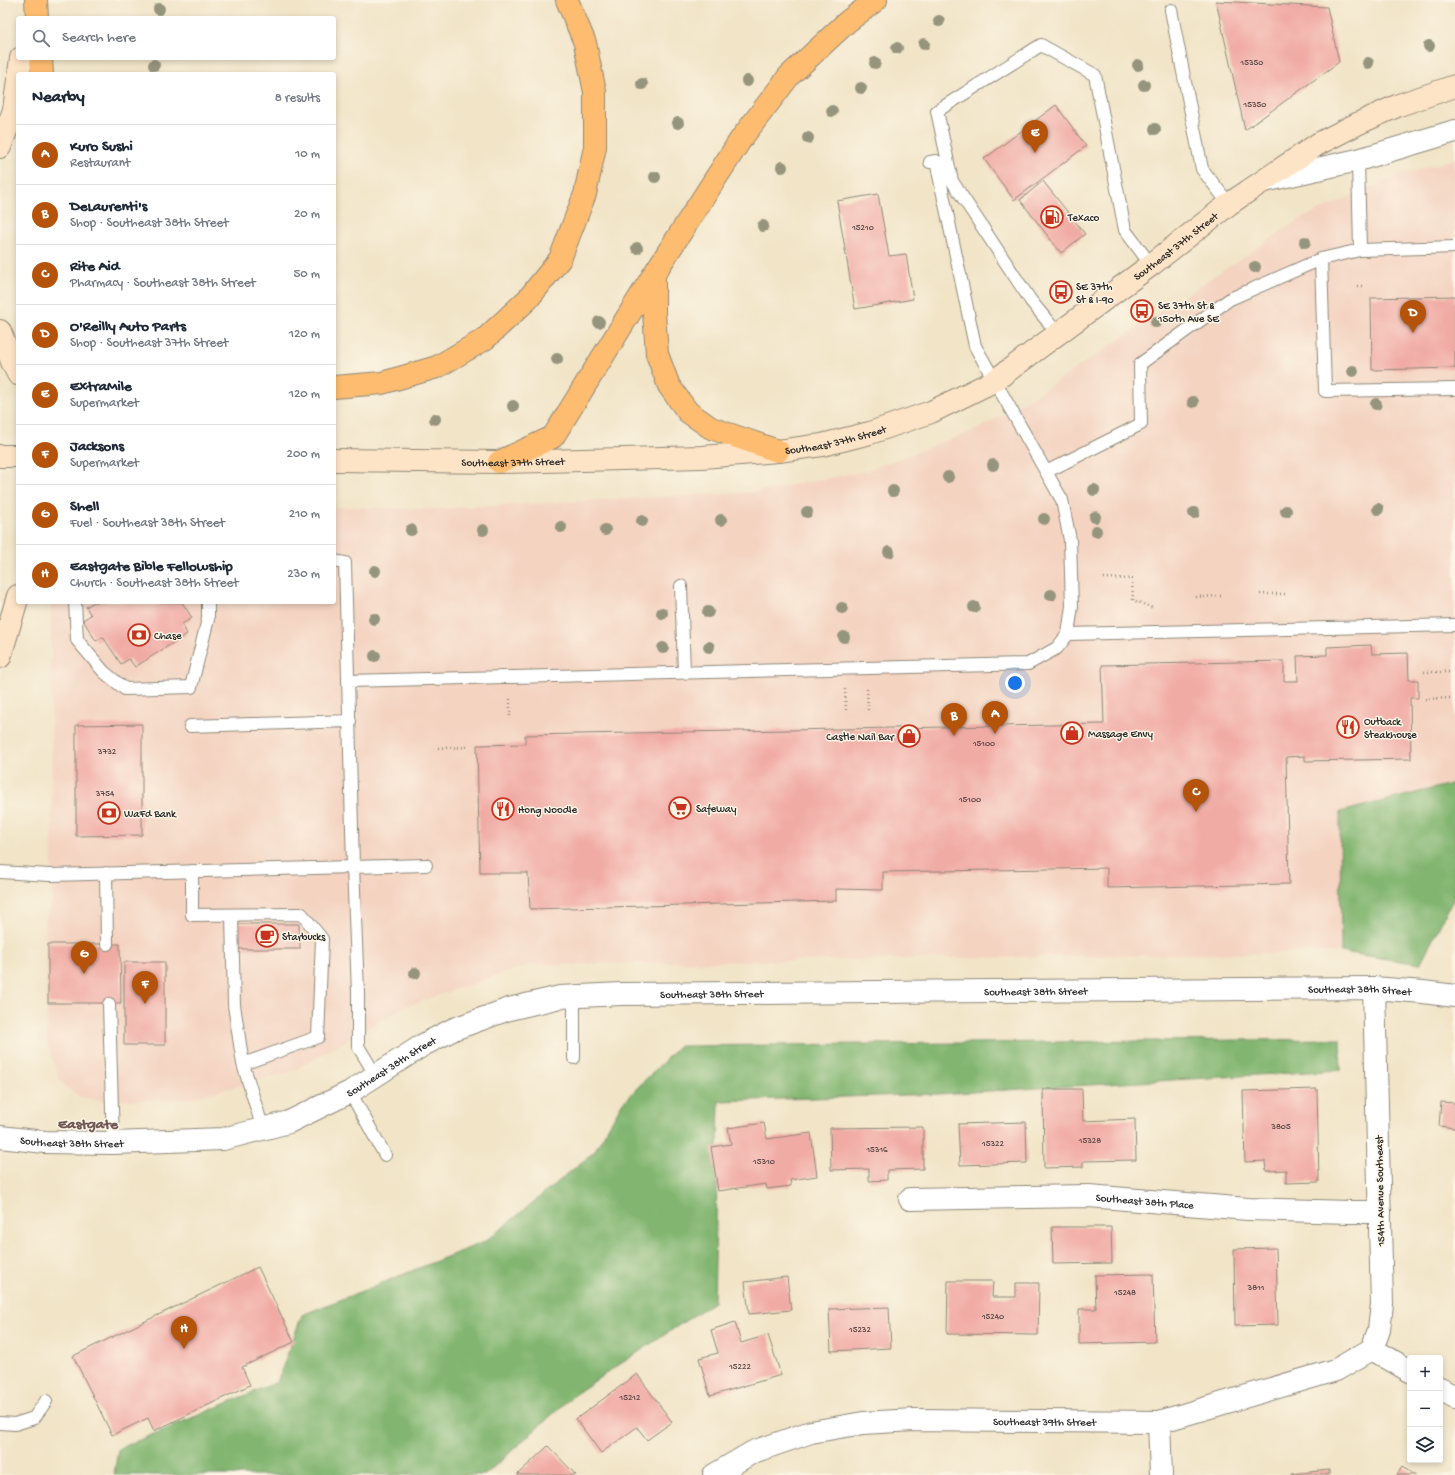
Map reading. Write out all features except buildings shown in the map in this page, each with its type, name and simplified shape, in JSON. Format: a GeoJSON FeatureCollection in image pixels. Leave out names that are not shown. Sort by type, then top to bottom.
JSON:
{"type":"FeatureCollection","features":[{"type":"Feature","properties":{"kind":"highway"},"geometry":{"type":"LineString","coordinates":[[36,0],[37,16]]}},
{"type":"Feature","properties":{"kind":"highway"},"geometry":{"type":"LineString","coordinates":[[336,387],[382,383],[437,367],[484,338],[528,299],[560,259],[585,194],[595,147],[595,92],[585,43],[567,0]]}},
{"type":"Feature","properties":{"kind":"highway"},"geometry":{"type":"LineString","coordinates":[[499,462],[553,437],[654,274],[741,139],[788,76],[847,22],[876,0]]}},
{"type":"Feature","properties":{"kind":"highway"},"geometry":{"type":"LineString","coordinates":[[41,60],[42,72]]}},
{"type":"Feature","properties":{"kind":"highway"},"geometry":{"type":"LineString","coordinates":[[654,274],[654,313],[657,354],[669,386],[688,412],[711,428],[778,452]]}},
{"type":"Feature","properties":{"kind":"street"},"geometry":{"type":"LineString","coordinates":[[28,16],[32,0]]}},
{"type":"Feature","properties":{"kind":"street"},"geometry":{"type":"LineString","coordinates":[[19,72],[21,60]]}},
{"type":"Feature","properties":{"kind":"street","name":"Southeast 37th Street"},"geometry":{"type":"LineString","coordinates":[[336,460],[499,462],[702,457],[778,452],[822,445],[870,433],[931,412],[994,381],[1151,265],[1229,204],[1318,144],[1357,124],[1399,106],[1455,86]]}},
{"type":"Feature","properties":{"kind":"street"},"geometry":{"type":"LineString","coordinates":[[0,146],[14,110],[16,95]]}},
{"type":"Feature","properties":{"kind":"street","name":"Southeast 37th Street"},"geometry":{"type":"LineString","coordinates":[[1261,181],[1358,160],[1455,132]]}},
{"type":"Feature","properties":{"kind":"street"},"geometry":{"type":"LineString","coordinates":[[0,330],[12,364],[16,371]]}},
{"type":"Feature","properties":{"kind":"street"},"geometry":{"type":"LineString","coordinates":[[0,456],[16,456]]}},
{"type":"Feature","properties":{"kind":"street"},"geometry":{"type":"LineString","coordinates":[[0,657],[16,603]]}},
{"type":"Feature","properties":{"kind":"street","name":"Southeast 38th Street"},"geometry":{"type":"LineString","coordinates":[[0,1137],[45,1142],[113,1143],[223,1139],[263,1129],[289,1122],[350,1092],[423,1045],[454,1029],[509,1009],[560,997],[621,994],[1374,988],[1455,996]]}},
{"type":"Feature","properties":{"kind":"street","name":"154th Avenue Southeast"},"geometry":{"type":"LineString","coordinates":[[1372,1350],[1379,1330],[1382,1304],[1374,988]]}},
{"type":"Feature","properties":{"kind":"street","name":"Southeast 38th Place"},"geometry":{"type":"LineString","coordinates":[[910,1199],[1089,1196],[1248,1209],[1380,1212]]}},
{"type":"Feature","properties":{"kind":"street"},"geometry":{"type":"LineString","coordinates":[[1372,1350],[1407,1369]]}},
{"type":"Feature","properties":{"kind":"street","name":"Southeast 39th Street"},"geometry":{"type":"LineString","coordinates":[[714,1475],[753,1452],[803,1434],[863,1423],[914,1420],[1159,1422],[1336,1370],[1372,1350]]}},
{"type":"Feature","properties":{"kind":"street"},"geometry":{"type":"LineString","coordinates":[[1443,1391],[1455,1397]]}},
{"type":"Feature","properties":{"kind":"street"},"geometry":{"type":"LineString","coordinates":[[1159,1422],[1161,1475]]}},
{"type":"Feature","properties":{"kind":"lane"},"geometry":{"type":"LineString","coordinates":[[1171,10],[1202,169],[1229,204]]}},
{"type":"Feature","properties":{"kind":"lane"},"geometry":{"type":"LineString","coordinates":[[1058,334],[1031,301],[952,181],[937,111],[1041,45],[1095,75],[1125,230],[1151,265]]}},
{"type":"Feature","properties":{"kind":"lane"},"geometry":{"type":"LineString","coordinates":[[1358,160],[1360,250]]}},
{"type":"Feature","properties":{"kind":"lane"},"geometry":{"type":"LineString","coordinates":[[348,681],[1028,664],[1057,648],[1068,634],[1072,606],[1070,540],[1062,500],[975,346],[936,161],[930,162]]}},
{"type":"Feature","properties":{"kind":"lane"},"geometry":{"type":"LineString","coordinates":[[1046,472],[1141,424],[1140,364],[1230,299],[1322,259],[1360,250],[1455,247]]}},
{"type":"Feature","properties":{"kind":"lane"},"geometry":{"type":"LineString","coordinates":[[1322,259],[1325,391],[1455,389]]}},
{"type":"Feature","properties":{"kind":"lane"},"geometry":{"type":"LineString","coordinates":[[336,561],[345,563],[358,992],[358,1046],[376,1076]]}},
{"type":"Feature","properties":{"kind":"lane"},"geometry":{"type":"LineString","coordinates":[[681,586],[684,672]]}},
{"type":"Feature","properties":{"kind":"lane"},"geometry":{"type":"LineString","coordinates":[[74,604],[77,640],[104,672],[125,689],[190,686],[208,619],[208,604]]}},
{"type":"Feature","properties":{"kind":"lane"},"geometry":{"type":"LineString","coordinates":[[1068,634],[1455,625]]}},
{"type":"Feature","properties":{"kind":"lane"},"geometry":{"type":"LineString","coordinates":[[190,726],[350,721]]}},
{"type":"Feature","properties":{"kind":"lane"},"geometry":{"type":"LineString","coordinates":[[0,872],[50,875],[426,865]]}},
{"type":"Feature","properties":{"kind":"lane"},"geometry":{"type":"LineString","coordinates":[[192,871],[192,915],[232,916],[302,914],[322,939],[318,1037],[243,1064]]}},
{"type":"Feature","properties":{"kind":"lane"},"geometry":{"type":"LineString","coordinates":[[106,873],[107,944]]}},
{"type":"Feature","properties":{"kind":"lane"},"geometry":{"type":"LineString","coordinates":[[232,916],[234,1005],[243,1064],[263,1129]]}},
{"type":"Feature","properties":{"kind":"lane"},"geometry":{"type":"LineString","coordinates":[[574,997],[574,1058]]}},
{"type":"Feature","properties":{"kind":"lane"},"geometry":{"type":"LineString","coordinates":[[109,1004],[113,1143]]}},
{"type":"Feature","properties":{"kind":"lane"},"geometry":{"type":"LineString","coordinates":[[350,1092],[385,1155]]}},
{"type":"Feature","properties":{"kind":"lane"},"geometry":{"type":"LineString","coordinates":[[0,1423],[15,1424],[34,1418],[46,1401]]}},
{"type":"Feature","properties":{"kind":"path"},"geometry":{"type":"LineString","coordinates":[[1357,286],[1365,286]]}},
{"type":"Feature","properties":{"kind":"path"},"geometry":{"type":"LineString","coordinates":[[1104,578],[1132,579],[1133,600],[1154,609]]}},
{"type":"Feature","properties":{"kind":"path"},"geometry":{"type":"LineString","coordinates":[[1260,594],[1288,594]]}},
{"type":"Feature","properties":{"kind":"path"},"geometry":{"type":"LineString","coordinates":[[1196,597],[1223,596]]}},
{"type":"Feature","properties":{"kind":"path"},"geometry":{"type":"LineString","coordinates":[[1424,672],[1450,672]]}},
{"type":"Feature","properties":{"kind":"path"},"geometry":{"type":"LineString","coordinates":[[867,684],[868,710]]}},
{"type":"Feature","properties":{"kind":"path"},"geometry":{"type":"LineString","coordinates":[[845,685],[846,711]]}},
{"type":"Feature","properties":{"kind":"path"},"geometry":{"type":"LineString","coordinates":[[510,693],[510,718]]}},
{"type":"Feature","properties":{"kind":"path"},"geometry":{"type":"LineString","coordinates":[[1425,699],[1451,698]]}},
{"type":"Feature","properties":{"kind":"path"},"geometry":{"type":"LineString","coordinates":[[438,748],[467,747]]}},
{"type":"Feature","properties":{"kind":"shaded area"},"geometry":{"type":"Polygon","coordinates":[[[1455,159],[1455,783],[1340,812],[1341,952],[528,965],[404,1007],[291,1072],[189,1099],[104,1101],[80,1097],[60,1082],[47,1042],[45,920],[52,901],[51,604],[336,604],[336,507],[432,509],[755,492],[866,471],[979,429],[1048,387],[1300,219],[1399,175],[1455,159]]]}},
{"type":"Feature","properties":{"kind":"green space"},"geometry":{"type":"Polygon","coordinates":[[[1455,783],[1455,896],[1420,964],[1341,952],[1340,812],[1455,783]]]}},
{"type":"Feature","properties":{"kind":"green space"},"geometry":{"type":"Polygon","coordinates":[[[1340,1039],[1341,1070],[939,1094],[719,1101],[714,1302],[575,1394],[485,1475],[114,1475],[118,1449],[277,1382],[302,1315],[484,1242],[495,1234],[594,1152],[623,1102],[679,1046],[1340,1039]]]}},
{"type":"Feature","properties":{"kind":"place","name":"ExtraMile"},"geometry":{"type":"Point","coordinates":[1035,153]}},
{"type":"Feature","properties":{"kind":"place","name":"Texaco"},"geometry":{"type":"Point","coordinates":[1052,217]}},
{"type":"Feature","properties":{"kind":"place","name":"SE 37th St & I-90"},"geometry":{"type":"Point","coordinates":[1061,292]}},
{"type":"Feature","properties":{"kind":"place","name":"SE 37th St & 150th Ave SE"},"geometry":{"type":"Point","coordinates":[1142,311]}},
{"type":"Feature","properties":{"kind":"place","name":"O'Reilly Auto Parts"},"geometry":{"type":"Point","coordinates":[1413,333]}},
{"type":"Feature","properties":{"kind":"place","name":"Chase"},"geometry":{"type":"Point","coordinates":[139,635]}},
{"type":"Feature","properties":{"kind":"place","name":"Outback Steakhouse"},"geometry":{"type":"Point","coordinates":[1348,727]}},
{"type":"Feature","properties":{"kind":"place","name":"Massage Envy"},"geometry":{"type":"Point","coordinates":[1072,733]}},
{"type":"Feature","properties":{"kind":"place","name":"Kuro Sushi"},"geometry":{"type":"Point","coordinates":[995,734]}},
{"type":"Feature","properties":{"kind":"place","name":"Castle Nail Bar"},"geometry":{"type":"Point","coordinates":[909,736]}},
{"type":"Feature","properties":{"kind":"place","name":"DeLaurenti's"},"geometry":{"type":"Point","coordinates":[954,736]}},
{"type":"Feature","properties":{"kind":"place","name":"Safeway"},"geometry":{"type":"Point","coordinates":[680,808]}},
{"type":"Feature","properties":{"kind":"place","name":"Hong Noodle"},"geometry":{"type":"Point","coordinates":[503,809]}},
{"type":"Feature","properties":{"kind":"place","name":"Rite Aid"},"geometry":{"type":"Point","coordinates":[1196,812]}},
{"type":"Feature","properties":{"kind":"place","name":"WaFd Bank"},"geometry":{"type":"Point","coordinates":[109,813]}},
{"type":"Feature","properties":{"kind":"place","name":"Starbucks"},"geometry":{"type":"Point","coordinates":[267,936]}},
{"type":"Feature","properties":{"kind":"place","name":"Shell"},"geometry":{"type":"Point","coordinates":[84,974]}},
{"type":"Feature","properties":{"kind":"place","name":"Jacksons"},"geometry":{"type":"Point","coordinates":[145,1004]}},
{"type":"Feature","properties":{"kind":"place","name":"Eastgate Bible Fellowship"},"geometry":{"type":"Point","coordinates":[184,1349]}},
{"type":"Feature","properties":{"kind":"district","name":"Eastgate"},"geometry":{"type":"Point","coordinates":[88,1123]}}]}
